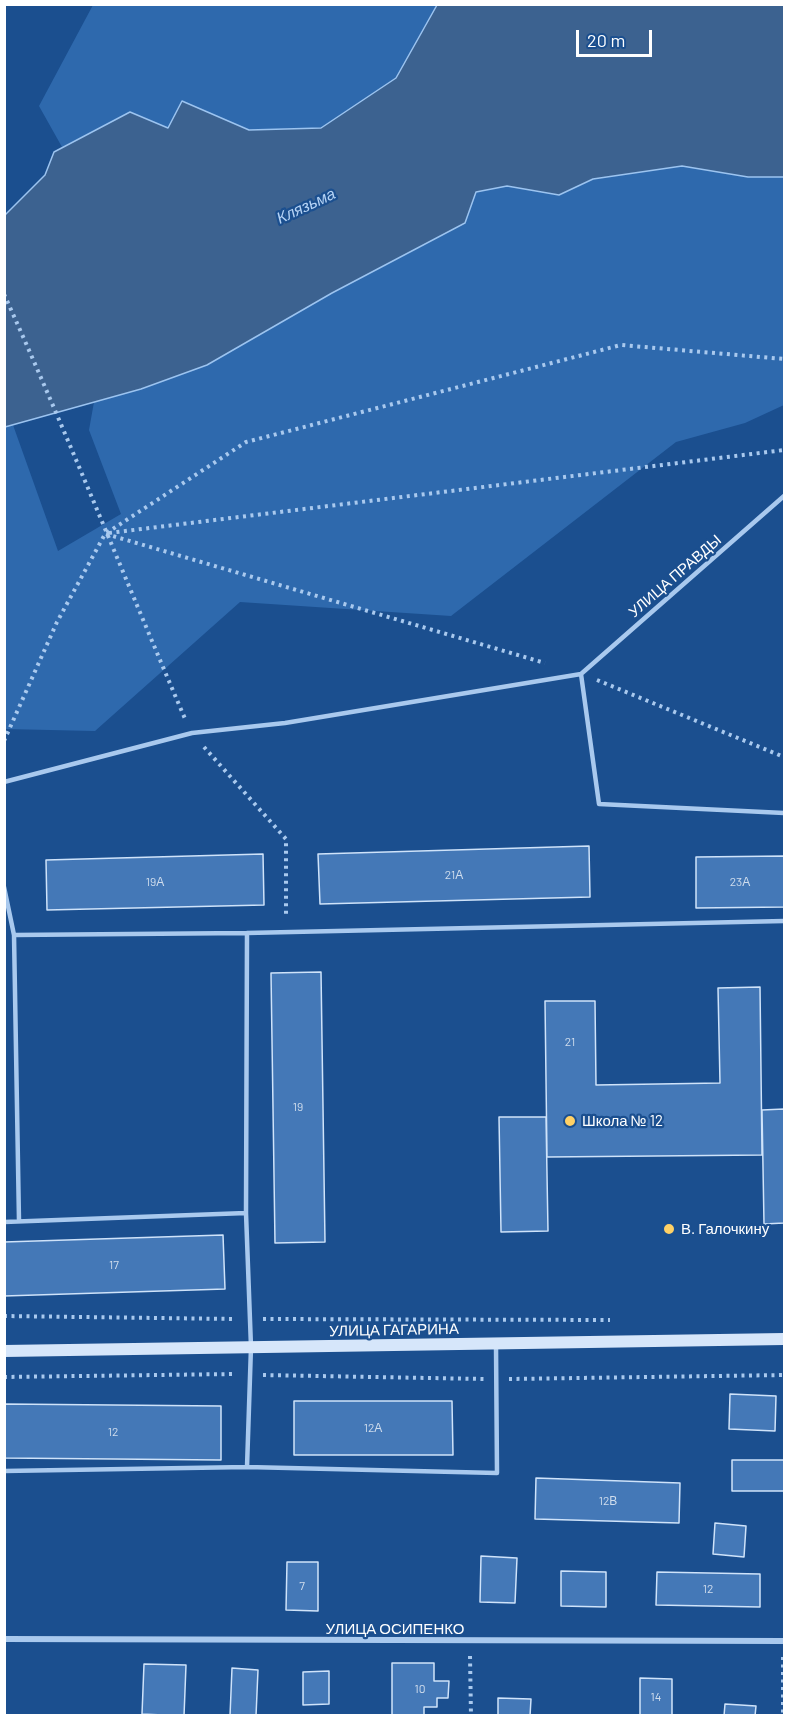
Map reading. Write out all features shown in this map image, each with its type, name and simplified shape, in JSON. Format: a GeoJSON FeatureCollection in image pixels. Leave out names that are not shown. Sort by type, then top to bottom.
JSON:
{"type":"FeatureCollection","features":[{"type":"Feature","properties":{"kind":"main road","name":"УЛИЦА ГАГАРИНА"},"geometry":{"type":"LineString","coordinates":[[4,1351],[784,1339]]}},
{"type":"Feature","properties":{"kind":"street","name":"УЛИЦА ОСИПЕНКО"},"geometry":{"type":"LineString","coordinates":[[4,1639],[784,1641]]}},
{"type":"Feature","properties":{"kind":"lane","name":"УЛИЦА ПРАВДЫ"},"geometry":{"type":"LineString","coordinates":[[581,674],[784,496]]}},
{"type":"Feature","properties":{"kind":"lane"},"geometry":{"type":"LineString","coordinates":[[4,782],[192,734],[285,723],[581,674],[599,804],[784,813]]}},
{"type":"Feature","properties":{"kind":"lane"},"geometry":{"type":"LineString","coordinates":[[4,887],[14,935],[20,1221]]}},
{"type":"Feature","properties":{"kind":"lane"},"geometry":{"type":"LineString","coordinates":[[14,935],[247,933],[784,921]]}},
{"type":"Feature","properties":{"kind":"lane"},"geometry":{"type":"LineString","coordinates":[[247,933],[246,1213],[252,1347],[247,1467]]}},
{"type":"Feature","properties":{"kind":"lane"},"geometry":{"type":"LineString","coordinates":[[4,1222],[246,1213]]}},
{"type":"Feature","properties":{"kind":"lane"},"geometry":{"type":"LineString","coordinates":[[4,1471],[247,1467],[497,1473],[496,1343]]}},
{"type":"Feature","properties":{"kind":"path"},"geometry":{"type":"LineString","coordinates":[[4,294],[64,427],[105,534]]}},
{"type":"Feature","properties":{"kind":"path"},"geometry":{"type":"LineString","coordinates":[[4,741],[57,622],[105,534],[246,442],[621,345],[784,359]]}},
{"type":"Feature","properties":{"kind":"path"},"geometry":{"type":"LineString","coordinates":[[105,534],[784,450]]}},
{"type":"Feature","properties":{"kind":"path"},"geometry":{"type":"LineString","coordinates":[[105,534],[547,664]]}},
{"type":"Feature","properties":{"kind":"path"},"geometry":{"type":"LineString","coordinates":[[581,674],[784,757]]}},
{"type":"Feature","properties":{"kind":"path"},"geometry":{"type":"LineString","coordinates":[[4,1316],[617,1320]]}},
{"type":"Feature","properties":{"kind":"path"},"geometry":{"type":"LineString","coordinates":[[4,1377],[251,1374],[496,1379],[784,1375]]}},
{"type":"Feature","properties":{"kind":"path"},"geometry":{"type":"LineString","coordinates":[[470,1641],[471,1716]]}},
{"type":"Feature","properties":{"kind":"path"},"geometry":{"type":"LineString","coordinates":[[783,1716],[784,1641]]}},
{"type":"Feature","properties":{"kind":"shaded area"},"geometry":{"type":"Polygon","coordinates":[[[93,5],[437,5],[396,78],[321,128],[249,130],[182,101],[168,128],[130,112],[62,147],[39,106],[93,5]]]}},
{"type":"Feature","properties":{"kind":"shaded area"},"geometry":{"type":"Polygon","coordinates":[[[682,166],[748,177],[784,177],[784,405],[745,423],[676,442],[451,616],[240,602],[95,731],[5,729],[4,427],[13,425],[58,551],[121,514],[89,430],[94,402],[141,389],[207,365],[332,293],[465,224],[476,192],[507,186],[559,195],[593,179],[682,166]]]}},
{"type":"Feature","properties":{"kind":"water","name":"Клязьма"},"geometry":{"type":"Polygon","coordinates":[[[437,5],[784,5],[784,177],[748,177],[682,166],[593,179],[559,195],[507,186],[476,192],[465,223],[332,293],[207,365],[141,389],[5,427],[5,215],[45,175],[54,152],[130,112],[168,128],[182,101],[249,130],[321,128],[396,78],[437,5]]]}},
{"type":"Feature","properties":{"kind":"building"},"geometry":{"type":"Polygon","coordinates":[[[589,846],[590,897],[320,904],[318,854],[589,846]]]}},
{"type":"Feature","properties":{"kind":"building"},"geometry":{"type":"Polygon","coordinates":[[[263,854],[264,905],[47,910],[46,860],[263,854]]]}},
{"type":"Feature","properties":{"kind":"building"},"geometry":{"type":"Polygon","coordinates":[[[784,856],[784,907],[696,908],[696,857],[784,856]]]}},
{"type":"Feature","properties":{"kind":"building"},"geometry":{"type":"Polygon","coordinates":[[[321,972],[325,1242],[275,1243],[271,973],[321,972]]]}},
{"type":"Feature","properties":{"kind":"building"},"geometry":{"type":"Polygon","coordinates":[[[760,987],[762,1155],[547,1157],[545,1001],[595,1001],[596,1085],[720,1083],[718,988],[760,987]]]}},
{"type":"Feature","properties":{"kind":"building"},"geometry":{"type":"Polygon","coordinates":[[[784,1109],[784,1223],[764,1224],[762,1110],[784,1109]]]}},
{"type":"Feature","properties":{"kind":"building"},"geometry":{"type":"Polygon","coordinates":[[[499,1117],[546,1117],[548,1231],[501,1232],[499,1117]]]}},
{"type":"Feature","properties":{"kind":"building"},"geometry":{"type":"Polygon","coordinates":[[[223,1235],[225,1289],[4,1296],[4,1242],[223,1235]]]}},
{"type":"Feature","properties":{"kind":"building"},"geometry":{"type":"Polygon","coordinates":[[[730,1394],[776,1396],[775,1431],[729,1429],[730,1394]]]}},
{"type":"Feature","properties":{"kind":"building"},"geometry":{"type":"Polygon","coordinates":[[[294,1401],[452,1401],[453,1455],[294,1455],[294,1401]]]}},
{"type":"Feature","properties":{"kind":"building"},"geometry":{"type":"Polygon","coordinates":[[[4,1404],[221,1406],[221,1460],[4,1458],[4,1404]]]}},
{"type":"Feature","properties":{"kind":"building"},"geometry":{"type":"Polygon","coordinates":[[[732,1460],[784,1460],[784,1491],[732,1491],[732,1460]]]}},
{"type":"Feature","properties":{"kind":"building"},"geometry":{"type":"Polygon","coordinates":[[[536,1478],[680,1483],[679,1523],[535,1519],[536,1478]]]}},
{"type":"Feature","properties":{"kind":"building"},"geometry":{"type":"Polygon","coordinates":[[[715,1523],[746,1526],[744,1557],[713,1554],[715,1523]]]}},
{"type":"Feature","properties":{"kind":"building"},"geometry":{"type":"Polygon","coordinates":[[[481,1556],[517,1558],[515,1603],[480,1602],[481,1556]]]}},
{"type":"Feature","properties":{"kind":"building"},"geometry":{"type":"Polygon","coordinates":[[[287,1562],[318,1562],[318,1611],[286,1610],[287,1562]]]}},
{"type":"Feature","properties":{"kind":"building"},"geometry":{"type":"Polygon","coordinates":[[[561,1571],[606,1572],[606,1607],[561,1606],[561,1571]]]}},
{"type":"Feature","properties":{"kind":"building"},"geometry":{"type":"Polygon","coordinates":[[[657,1572],[760,1574],[760,1607],[656,1605],[657,1572]]]}},
{"type":"Feature","properties":{"kind":"building"},"geometry":{"type":"Polygon","coordinates":[[[392,1663],[434,1663],[434,1681],[449,1681],[448,1698],[437,1698],[437,1707],[424,1707],[424,1716],[392,1716],[392,1663]]]}},
{"type":"Feature","properties":{"kind":"building"},"geometry":{"type":"Polygon","coordinates":[[[144,1664],[186,1665],[184,1716],[142,1714],[144,1664]]]}},
{"type":"Feature","properties":{"kind":"building"},"geometry":{"type":"Polygon","coordinates":[[[232,1668],[258,1670],[256,1716],[230,1716],[232,1668]]]}},
{"type":"Feature","properties":{"kind":"building"},"geometry":{"type":"Polygon","coordinates":[[[329,1671],[329,1704],[303,1705],[303,1672],[329,1671]]]}},
{"type":"Feature","properties":{"kind":"building"},"geometry":{"type":"Polygon","coordinates":[[[640,1678],[672,1679],[672,1716],[640,1716],[640,1678]]]}},
{"type":"Feature","properties":{"kind":"building"},"geometry":{"type":"Polygon","coordinates":[[[498,1698],[531,1699],[530,1716],[498,1716],[498,1698]]]}},
{"type":"Feature","properties":{"kind":"building"},"geometry":{"type":"Polygon","coordinates":[[[725,1704],[756,1706],[755,1716],[724,1716],[725,1704]]]}},
{"type":"Feature","properties":{"kind":"place","name":"Школа № 12"},"geometry":{"type":"Point","coordinates":[570,1121]}},
{"type":"Feature","properties":{"kind":"place","name":"В. Галочкину"},"geometry":{"type":"Point","coordinates":[669,1229]}}]}
